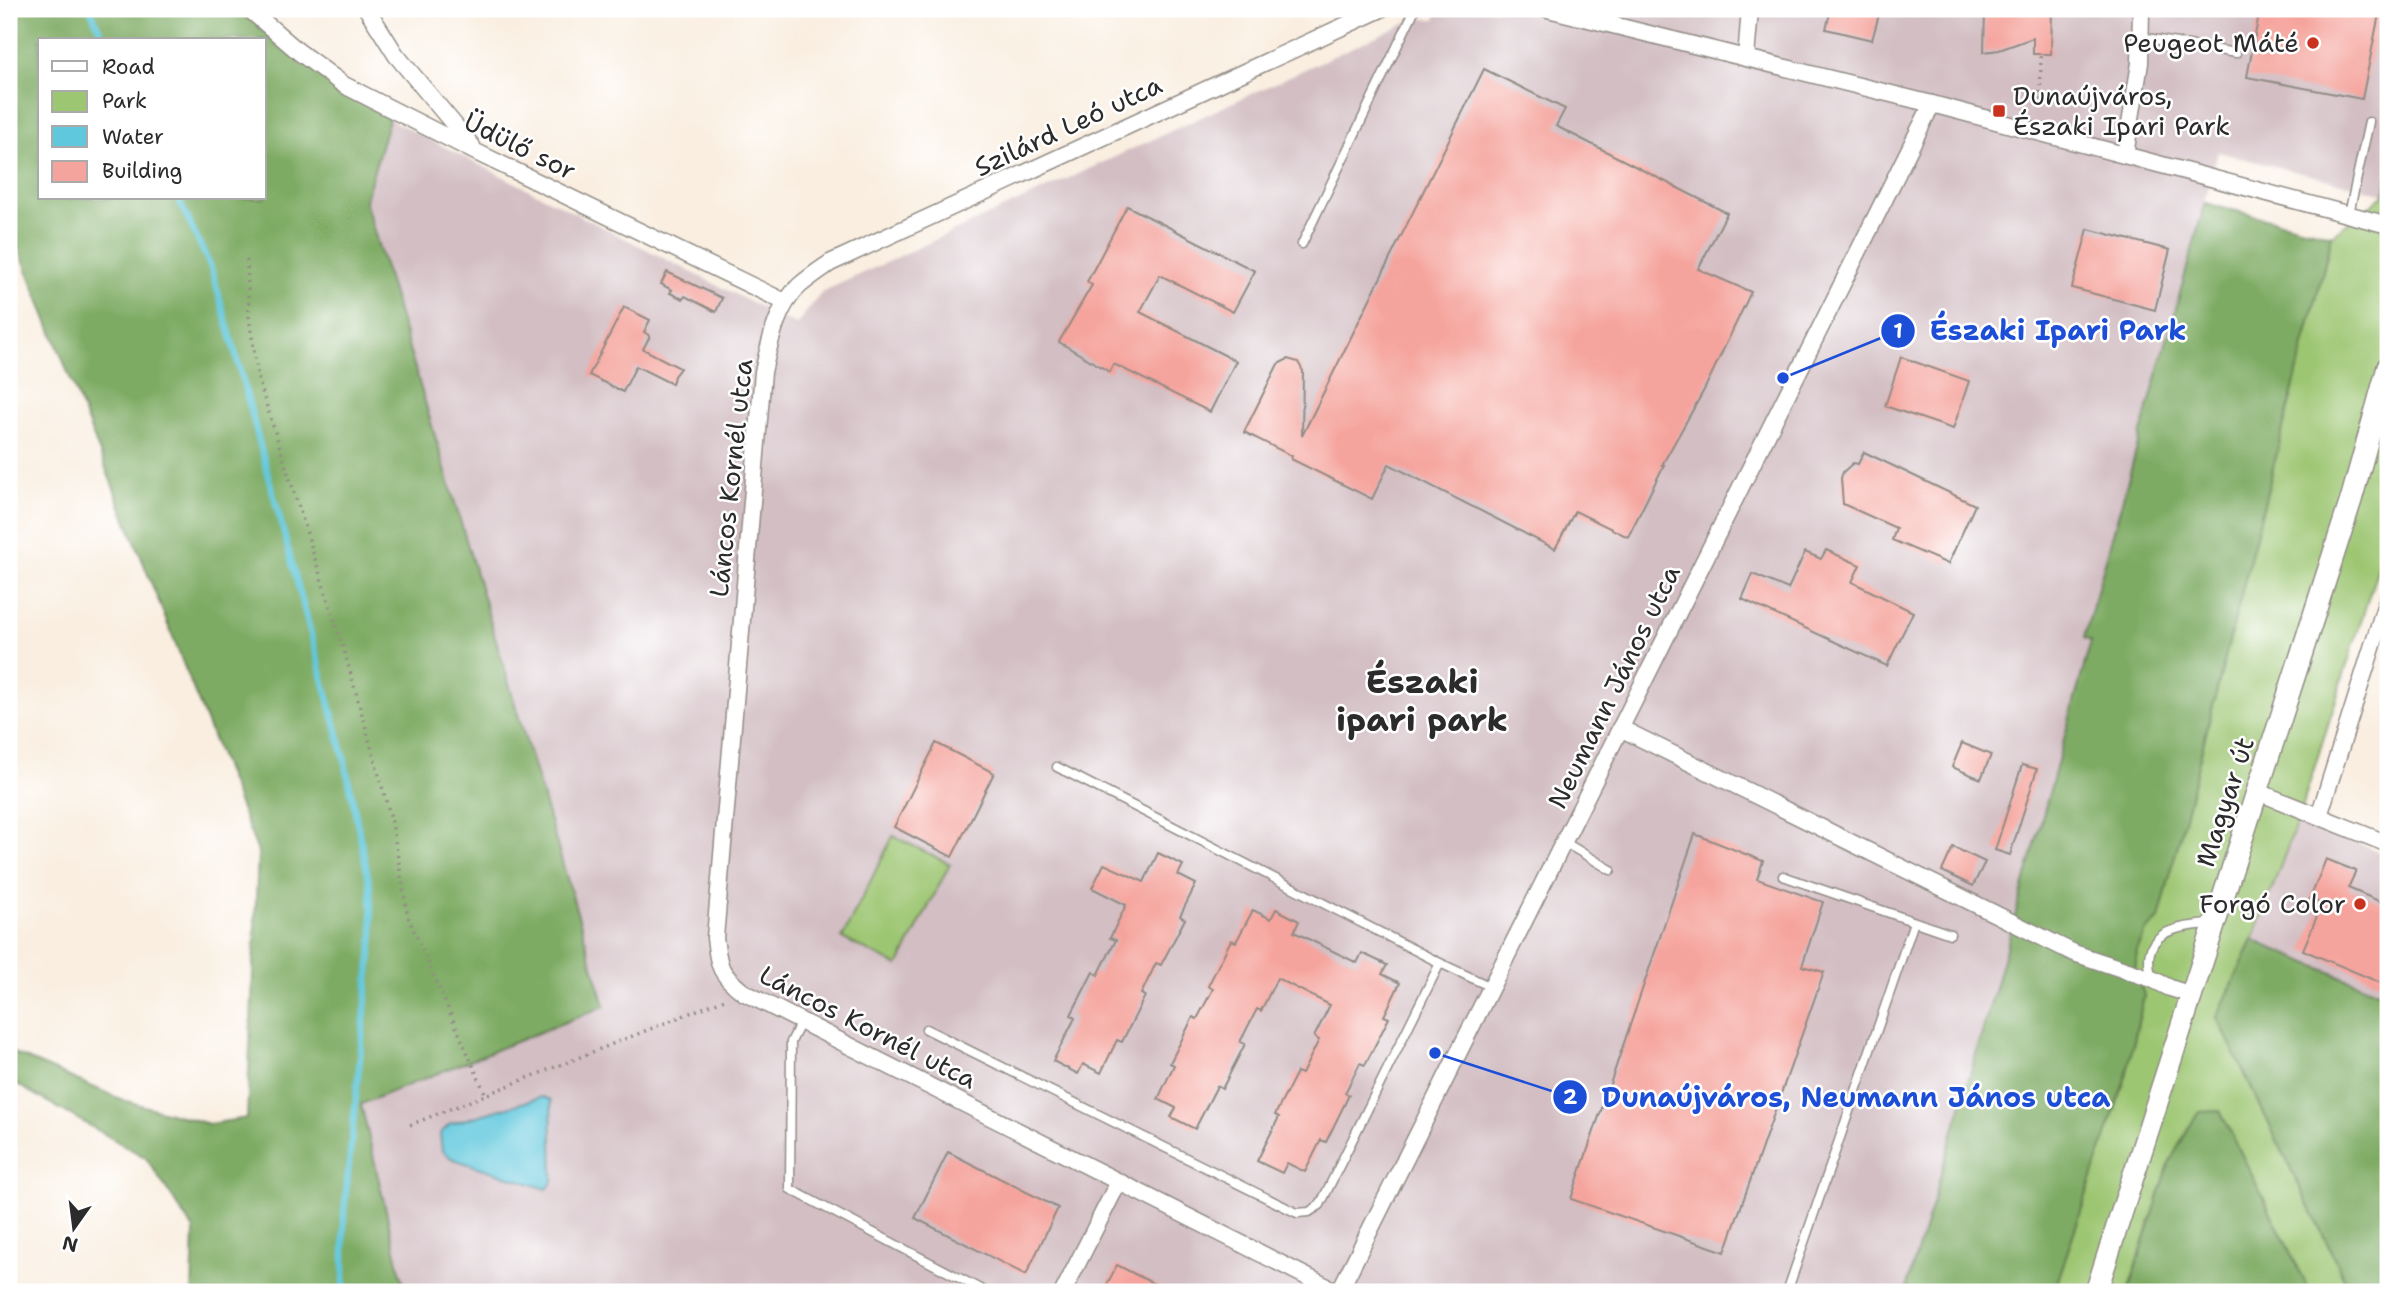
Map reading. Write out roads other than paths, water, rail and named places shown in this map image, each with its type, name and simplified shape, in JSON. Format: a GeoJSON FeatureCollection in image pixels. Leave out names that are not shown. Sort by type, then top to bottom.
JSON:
{"type":"FeatureCollection","features":[{"type":"Feature","properties":{"kind":"street","name":"Üdülő sor"},"geometry":{"type":"LineString","coordinates":[[249,9],[299,52],[344,85],[785,302]]}},
{"type":"Feature","properties":{"kind":"street"},"geometry":{"type":"LineString","coordinates":[[367,9],[396,55],[478,153]]}},
{"type":"Feature","properties":{"kind":"street","name":"Szilárd Leó utca"},"geometry":{"type":"LineString","coordinates":[[785,302],[800,286],[830,263],[1381,9]]}},
{"type":"Feature","properties":{"kind":"street"},"geometry":{"type":"LineString","coordinates":[[1548,9],[1932,104],[2388,225]]}},
{"type":"Feature","properties":{"kind":"street"},"geometry":{"type":"LineString","coordinates":[[1746,58],[1751,9]]}},
{"type":"Feature","properties":{"kind":"street"},"geometry":{"type":"LineString","coordinates":[[2125,155],[2140,64],[2141,9]]}},
{"type":"Feature","properties":{"kind":"street","name":"Neumann János utca"},"geometry":{"type":"LineString","coordinates":[[1338,1292],[1932,104]]}},
{"type":"Feature","properties":{"kind":"street","name":"Láncos Kornél utca"},"geometry":{"type":"LineString","coordinates":[[785,302],[771,337],[763,372],[715,938],[719,964],[726,978],[743,992],[1338,1292]]}},
{"type":"Feature","properties":{"kind":"street","name":"Magyar út"},"geometry":{"type":"LineString","coordinates":[[2096,1292],[2351,500],[2388,367]]}},
{"type":"Feature","properties":{"kind":"street"},"geometry":{"type":"LineString","coordinates":[[2319,816],[2388,597]]}},
{"type":"Feature","properties":{"kind":"street"},"geometry":{"type":"LineString","coordinates":[[1620,729],[2074,953],[2152,979],[2192,996]]}},
{"type":"Feature","properties":{"kind":"street"},"geometry":{"type":"LineString","coordinates":[[2258,792],[2388,844]]}},
{"type":"Feature","properties":{"kind":"street"},"geometry":{"type":"LineString","coordinates":[[1063,1292],[1118,1183]]}},
{"type":"Feature","properties":{"kind":"lane"},"geometry":{"type":"LineString","coordinates":[[1302,244],[1415,9]]}},
{"type":"Feature","properties":{"kind":"lane"},"geometry":{"type":"LineString","coordinates":[[2141,37],[2236,53]]}},
{"type":"Feature","properties":{"kind":"lane"},"geometry":{"type":"LineString","coordinates":[[2349,214],[2369,122]]}},
{"type":"Feature","properties":{"kind":"lane"},"geometry":{"type":"LineString","coordinates":[[1057,766],[1491,987]]}},
{"type":"Feature","properties":{"kind":"lane"},"geometry":{"type":"LineString","coordinates":[[1563,842],[1611,870]]}},
{"type":"Feature","properties":{"kind":"lane"},"geometry":{"type":"LineString","coordinates":[[1783,876],[1950,934]]}},
{"type":"Feature","properties":{"kind":"lane"},"geometry":{"type":"LineString","coordinates":[[1787,1292],[1914,922]]}},
{"type":"Feature","properties":{"kind":"lane"},"geometry":{"type":"LineString","coordinates":[[2152,979],[2148,953],[2154,940],[2169,931],[2192,925],[2215,924]]}},
{"type":"Feature","properties":{"kind":"lane"},"geometry":{"type":"LineString","coordinates":[[926,1029],[1297,1213],[1309,1212],[1320,1205],[1440,963]]}},
{"type":"Feature","properties":{"kind":"lane"},"geometry":{"type":"LineString","coordinates":[[802,1020],[791,1042],[790,1189],[986,1292]]}},
{"type":"Feature","properties":{"kind":"water"},"geometry":{"type":"Polygon","coordinates":[[[542,1097],[551,1100],[553,1181],[547,1189],[453,1159],[442,1151],[440,1134],[450,1124],[542,1097]]]}},
{"type":"Feature","properties":{"kind":"waterway"},"geometry":{"type":"LineString","coordinates":[[90,9],[103,38]]}},
{"type":"Feature","properties":{"kind":"waterway"},"geometry":{"type":"LineString","coordinates":[[179,200],[211,268],[231,337],[344,757],[370,886],[373,934],[344,1212],[344,1292]]}},
{"type":"Feature","properties":{"kind":"place","name":"Peugeot Máté"},"geometry":{"type":"Point","coordinates":[2313,43]}},
{"type":"Feature","properties":{"kind":"place","name":"Dunaújváros, Északi Ipari Park"},"geometry":{"type":"Point","coordinates":[1999,111]}},
{"type":"Feature","properties":{"kind":"place","name":"Északi Ipari Park"},"geometry":{"type":"Point","coordinates":[1783,378]}},
{"type":"Feature","properties":{"kind":"place","name":"Forgó Color"},"geometry":{"type":"Point","coordinates":[2360,904]}},
{"type":"Feature","properties":{"kind":"place","name":"Dunaújváros, Neumann János utca"},"geometry":{"type":"Point","coordinates":[1435,1053]}},
{"type":"Feature","properties":{"kind":"district","name":"Északi ipari park"},"geometry":{"type":"Point","coordinates":[1422,700]}}]}
